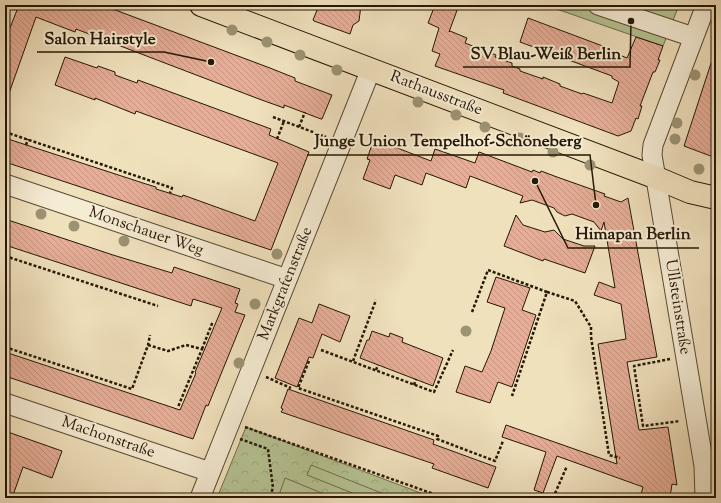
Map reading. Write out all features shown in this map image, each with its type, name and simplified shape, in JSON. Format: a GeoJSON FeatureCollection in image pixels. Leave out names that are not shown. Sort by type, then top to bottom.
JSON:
{"type":"FeatureCollection","features":[{"type":"Feature","properties":{"kind":"main road","name":"Rathausstraße"},"geometry":{"type":"LineString","coordinates":[[202,5],[657,178],[690,192],[716,198]]}},
{"type":"Feature","properties":{"kind":"street"},"geometry":{"type":"LineString","coordinates":[[598,5],[693,38]]}},
{"type":"Feature","properties":{"kind":"street","name":"Ullsteinstraße"},"geometry":{"type":"LineString","coordinates":[[698,497],[704,466],[652,155],[653,145],[706,5]]}},
{"type":"Feature","properties":{"kind":"street","name":"Markgrafenstraße"},"geometry":{"type":"LineString","coordinates":[[200,498],[371,69]]}},
{"type":"Feature","properties":{"kind":"street","name":"Monschauer Weg"},"geometry":{"type":"LineString","coordinates":[[5,184],[287,279]]}},
{"type":"Feature","properties":{"kind":"street","name":"Machonstraße"},"geometry":{"type":"LineString","coordinates":[[5,404],[210,472]]}},
{"type":"Feature","properties":{"kind":"path"},"geometry":{"type":"LineString","coordinates":[[299,127],[305,112]]}},
{"type":"Feature","properties":{"kind":"path"},"geometry":{"type":"LineString","coordinates":[[273,117],[328,138]]}},
{"type":"Feature","properties":{"kind":"path"},"geometry":{"type":"LineString","coordinates":[[277,138],[284,121]]}},
{"type":"Feature","properties":{"kind":"path"},"geometry":{"type":"LineString","coordinates":[[5,132],[172,188],[170,193]]}},
{"type":"Feature","properties":{"kind":"path"},"geometry":{"type":"LineString","coordinates":[[26,145],[28,139]]}},
{"type":"Feature","properties":{"kind":"path"},"geometry":{"type":"LineString","coordinates":[[5,256],[158,306]]}},
{"type":"Feature","properties":{"kind":"path"},"geometry":{"type":"LineString","coordinates":[[472,312],[488,270],[575,301],[591,326],[591,337],[610,455],[620,458]]}},
{"type":"Feature","properties":{"kind":"path"},"geometry":{"type":"LineString","coordinates":[[512,396],[547,292]]}},
{"type":"Feature","properties":{"kind":"path"},"geometry":{"type":"LineString","coordinates":[[352,361],[376,300]]}},
{"type":"Feature","properties":{"kind":"path"},"geometry":{"type":"LineString","coordinates":[[178,407],[213,321]]}},
{"type":"Feature","properties":{"kind":"path"},"geometry":{"type":"LineString","coordinates":[[5,347],[132,390],[148,345],[150,335]]}},
{"type":"Feature","properties":{"kind":"path"},"geometry":{"type":"LineString","coordinates":[[148,345],[168,351],[186,345],[202,349]]}},
{"type":"Feature","properties":{"kind":"path"},"geometry":{"type":"LineString","coordinates":[[321,350],[434,392],[453,350]]}},
{"type":"Feature","properties":{"kind":"path"},"geometry":{"type":"LineString","coordinates":[[671,359],[634,366],[643,426],[682,421]]}},
{"type":"Feature","properties":{"kind":"path"},"geometry":{"type":"LineString","coordinates":[[308,361],[296,389],[438,436],[437,439],[495,461],[503,441]]}},
{"type":"Feature","properties":{"kind":"path"},"geometry":{"type":"LineString","coordinates":[[376,370],[378,365]]}},
{"type":"Feature","properties":{"kind":"path"},"geometry":{"type":"LineString","coordinates":[[262,376],[291,388]]}},
{"type":"Feature","properties":{"kind":"path"},"geometry":{"type":"LineString","coordinates":[[414,385],[416,379]]}},
{"type":"Feature","properties":{"kind":"path"},"geometry":{"type":"LineString","coordinates":[[243,426],[444,498]]}},
{"type":"Feature","properties":{"kind":"path"},"geometry":{"type":"LineString","coordinates":[[238,438],[268,449],[273,488],[269,498]]}},
{"type":"Feature","properties":{"kind":"path"},"geometry":{"type":"LineString","coordinates":[[553,498],[567,466]]}},
{"type":"Feature","properties":{"kind":"path"},"geometry":{"type":"LineString","coordinates":[[675,498],[675,496],[698,497]]}},
{"type":"Feature","properties":{"kind":"green space"},"geometry":{"type":"Polygon","coordinates":[[[545,5],[679,5],[663,46],[545,5]]]}},
{"type":"Feature","properties":{"kind":"green space"},"geometry":{"type":"Polygon","coordinates":[[[246,427],[434,498],[217,498],[246,427]]]}},
{"type":"Feature","properties":{"kind":"green space"},"geometry":{"type":"Polygon","coordinates":[[[311,465],[394,498],[365,498],[307,475],[311,465]]]}},
{"type":"Feature","properties":{"kind":"green space"},"geometry":{"type":"Polygon","coordinates":[[[285,478],[334,498],[278,498],[285,478]]]}},
{"type":"Feature","properties":{"kind":"building"},"geometry":{"type":"Polygon","coordinates":[[[7,5],[102,5],[270,68],[295,78],[295,81],[332,95],[321,119],[284,105],[284,108],[259,99],[76,29],[75,32],[36,17],[7,99],[5,99],[5,26],[10,28],[17,10],[7,5]]]}},
{"type":"Feature","properties":{"kind":"building"},"geometry":{"type":"Polygon","coordinates":[[[319,5],[361,5],[359,21],[353,25],[350,34],[314,21],[313,20],[319,5]]]}},
{"type":"Feature","properties":{"kind":"building"},"geometry":{"type":"Polygon","coordinates":[[[435,5],[459,5],[449,32],[450,31],[467,38],[465,43],[512,63],[512,66],[520,69],[520,71],[543,79],[543,77],[560,84],[560,86],[612,103],[619,82],[612,78],[612,76],[520,42],[528,18],[608,48],[607,50],[627,58],[636,37],[663,46],[658,60],[660,60],[655,72],[653,72],[640,106],[642,106],[638,119],[636,118],[631,131],[618,136],[503,93],[504,90],[435,66],[440,54],[432,51],[439,28],[428,23],[435,5]]]}},
{"type":"Feature","properties":{"kind":"building"},"geometry":{"type":"Polygon","coordinates":[[[714,54],[716,55],[716,158],[684,146],[714,54]]]}},
{"type":"Feature","properties":{"kind":"building"},"geometry":{"type":"Polygon","coordinates":[[[65,57],[97,68],[98,66],[115,72],[115,75],[137,83],[138,80],[271,129],[269,135],[309,152],[271,250],[5,162],[5,138],[156,187],[156,189],[182,197],[183,195],[255,221],[278,163],[136,111],[135,114],[95,98],[95,100],[55,85],[65,57]]]}},
{"type":"Feature","properties":{"kind":"building"},"geometry":{"type":"Polygon","coordinates":[[[374,139],[431,161],[435,149],[475,163],[479,152],[532,172],[533,170],[540,173],[541,171],[605,194],[604,196],[621,202],[628,198],[657,357],[627,362],[639,430],[668,427],[677,485],[672,484],[670,498],[640,498],[643,487],[557,456],[543,493],[534,490],[546,452],[502,437],[506,425],[617,464],[598,344],[626,339],[621,304],[594,295],[599,282],[615,288],[604,222],[601,231],[594,222],[572,214],[565,216],[557,212],[554,208],[532,200],[520,203],[523,196],[470,176],[466,188],[426,173],[422,185],[395,175],[390,189],[363,179],[370,160],[367,159],[374,139]]]}},
{"type":"Feature","properties":{"kind":"building"},"geometry":{"type":"Polygon","coordinates":[[[516,215],[523,225],[545,232],[554,230],[563,239],[584,246],[595,246],[585,273],[544,259],[543,261],[504,246],[516,215]]]}},
{"type":"Feature","properties":{"kind":"building"},"geometry":{"type":"Polygon","coordinates":[[[5,219],[172,273],[174,267],[240,289],[235,303],[238,304],[235,312],[245,315],[193,439],[5,376],[5,352],[180,410],[222,308],[193,299],[191,306],[5,245],[5,219]]]}},
{"type":"Feature","properties":{"kind":"building"},"geometry":{"type":"Polygon","coordinates":[[[496,277],[530,288],[522,310],[536,315],[512,387],[498,382],[490,403],[456,392],[465,366],[482,372],[491,351],[505,308],[487,302],[496,277]]]}},
{"type":"Feature","properties":{"kind":"building"},"geometry":{"type":"Polygon","coordinates":[[[319,304],[350,316],[340,342],[322,334],[313,358],[309,357],[297,387],[275,378],[299,318],[312,323],[319,304]]]}},
{"type":"Feature","properties":{"kind":"building"},"geometry":{"type":"Polygon","coordinates":[[[372,331],[389,337],[390,333],[403,338],[402,342],[443,358],[433,386],[360,358],[372,331]]]}},
{"type":"Feature","properties":{"kind":"building"},"geometry":{"type":"Polygon","coordinates":[[[288,389],[434,440],[433,444],[496,467],[488,488],[432,468],[434,464],[281,412],[288,389]]]}},
{"type":"Feature","properties":{"kind":"building"},"geometry":{"type":"Polygon","coordinates":[[[5,431],[62,451],[52,478],[23,467],[12,498],[5,498],[5,431]]]}},
{"type":"Feature","properties":{"kind":"place","name":"SV Blau-Weiß Berlin"},"geometry":{"type":"Point","coordinates":[631,21]}},
{"type":"Feature","properties":{"kind":"place","name":"Salon Hairstyle"},"geometry":{"type":"Point","coordinates":[211,62]}},
{"type":"Feature","properties":{"kind":"place","name":"Himapan Berlin"},"geometry":{"type":"Point","coordinates":[535,181]}},
{"type":"Feature","properties":{"kind":"place","name":"Junge Union Tempelhof-Schöneberg"},"geometry":{"type":"Point","coordinates":[596,205]}}]}
